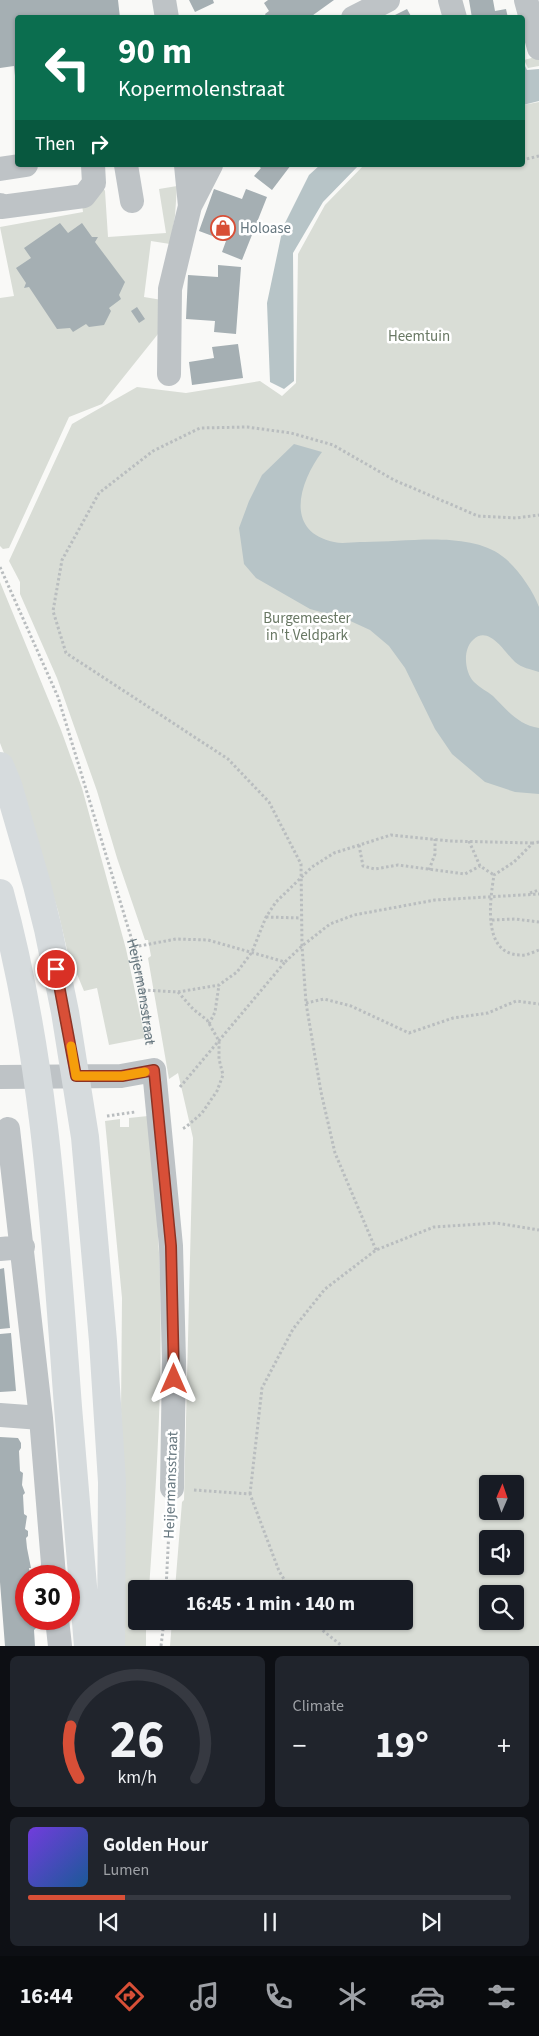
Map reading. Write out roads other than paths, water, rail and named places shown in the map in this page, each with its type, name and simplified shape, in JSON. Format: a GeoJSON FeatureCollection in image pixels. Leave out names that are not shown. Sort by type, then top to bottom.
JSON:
{"type":"FeatureCollection","features":[{"type":"Feature","properties":{"kind":"main road"},"geometry":{"type":"LineString","coordinates":[[0,766],[8,786],[35,876],[48,929],[76,1076],[85,1137],[104,1341],[112,1482],[111,1646]]}},
{"type":"Feature","properties":{"kind":"main road"},"geometry":{"type":"LineString","coordinates":[[0,893],[10,929],[31,1028],[38,1077],[59,1279],[88,1646]]}},
{"type":"Feature","properties":{"kind":"street"},"geometry":{"type":"LineString","coordinates":[[164,0],[166,15]]}},
{"type":"Feature","properties":{"kind":"street"},"geometry":{"type":"LineString","coordinates":[[359,15],[388,0]]}},
{"type":"Feature","properties":{"kind":"street"},"geometry":{"type":"LineString","coordinates":[[450,0],[454,15]]}},
{"type":"Feature","properties":{"kind":"street"},"geometry":{"type":"LineString","coordinates":[[526,0],[539,48]]}},
{"type":"Feature","properties":{"kind":"street"},"geometry":{"type":"LineString","coordinates":[[0,169],[15,167]]}},
{"type":"Feature","properties":{"kind":"street"},"geometry":{"type":"LineString","coordinates":[[0,205],[1,207],[84,196],[94,183],[93,167]]}},
{"type":"Feature","properties":{"kind":"street"},"geometry":{"type":"LineString","coordinates":[[126,167],[132,201]]}},
{"type":"Feature","properties":{"kind":"street"},"geometry":{"type":"LineString","coordinates":[[186,167],[190,206]]}},
{"type":"Feature","properties":{"kind":"street"},"geometry":{"type":"LineString","coordinates":[[168,374],[170,289],[190,206],[210,167]]}},
{"type":"Feature","properties":{"kind":"street","name":"Heijermansstraat"},"geometry":{"type":"LineString","coordinates":[[76,1076],[122,1076],[154,1070],[171,1246],[174,1361],[172,1488]]}},
{"type":"Feature","properties":{"kind":"street"},"geometry":{"type":"LineString","coordinates":[[0,1077],[76,1076]]}},
{"type":"Feature","properties":{"kind":"street"},"geometry":{"type":"LineString","coordinates":[[8,1129],[11,1248],[40,1418],[53,1565]]}},
{"type":"Feature","properties":{"kind":"street"},"geometry":{"type":"LineString","coordinates":[[0,1415],[40,1418]]}},
{"type":"Feature","properties":{"kind":"street"},"geometry":{"type":"LineString","coordinates":[[58,1630],[60,1646]]}},
{"type":"Feature","properties":{"kind":"place","name":"Holoase"},"geometry":{"type":"Point","coordinates":[223,228]}},
{"type":"Feature","properties":{"kind":"park label","name":"Heemtuin"},"geometry":{"type":"Point","coordinates":[419,336]}},
{"type":"Feature","properties":{"kind":"park label","name":"Burgemeester in 't Veldpark"},"geometry":{"type":"Point","coordinates":[307,626]}}]}
